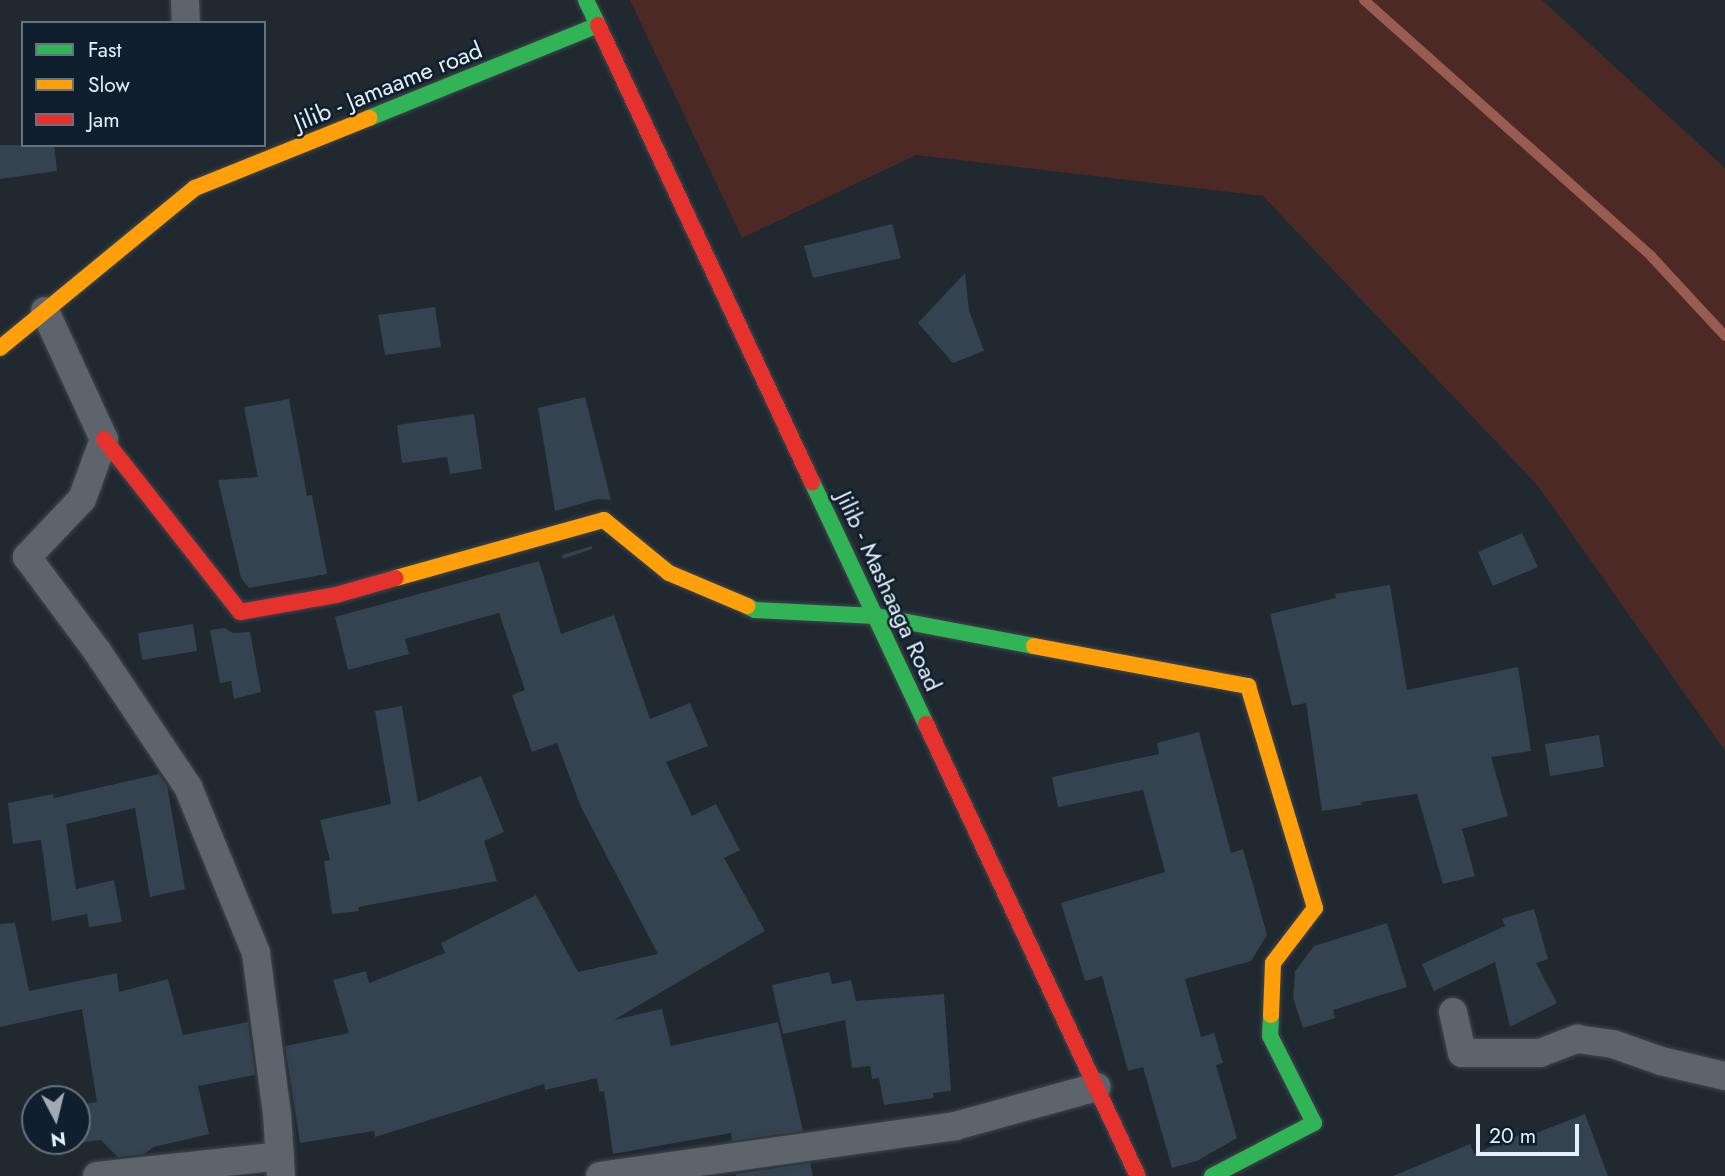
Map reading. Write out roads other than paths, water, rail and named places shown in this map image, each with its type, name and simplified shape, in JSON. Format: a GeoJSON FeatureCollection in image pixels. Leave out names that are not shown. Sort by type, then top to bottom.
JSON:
{"type":"FeatureCollection","features":[{"type":"Feature","properties":{"kind":"main road","name":"Jilib - Mashaaga Road"},"geometry":{"type":"LineString","coordinates":[[586,0],[1138,1176]]}},
{"type":"Feature","properties":{"kind":"main road","name":"Jilib - Jamaame road"},"geometry":{"type":"LineString","coordinates":[[0,348],[195,188],[253,154],[598,25]]}},
{"type":"Feature","properties":{"kind":"main road"},"geometry":{"type":"LineString","coordinates":[[104,439],[240,612],[336,595],[604,520],[669,573],[755,610],[876,616],[1248,686],[1315,908],[1273,963],[1270,1036],[1314,1123],[1212,1176]]}},
{"type":"Feature","properties":{"kind":"street"},"geometry":{"type":"LineString","coordinates":[[185,0],[186,21]]}},
{"type":"Feature","properties":{"kind":"street"},"geometry":{"type":"LineString","coordinates":[[45,311],[104,439],[82,499],[27,557],[97,650],[188,787],[256,953],[281,1166],[97,1176]]}},
{"type":"Feature","properties":{"kind":"street"},"geometry":{"type":"LineString","coordinates":[[1454,1012],[1462,1054],[1540,1053],[1577,1039],[1613,1044],[1661,1061],[1725,1076]]}},
{"type":"Feature","properties":{"kind":"street"},"geometry":{"type":"LineString","coordinates":[[600,1176],[955,1126],[1097,1087]]}},
{"type":"Feature","properties":{"kind":"waterway"},"geometry":{"type":"LineString","coordinates":[[1364,0],[1651,256],[1725,336]]}}]}
